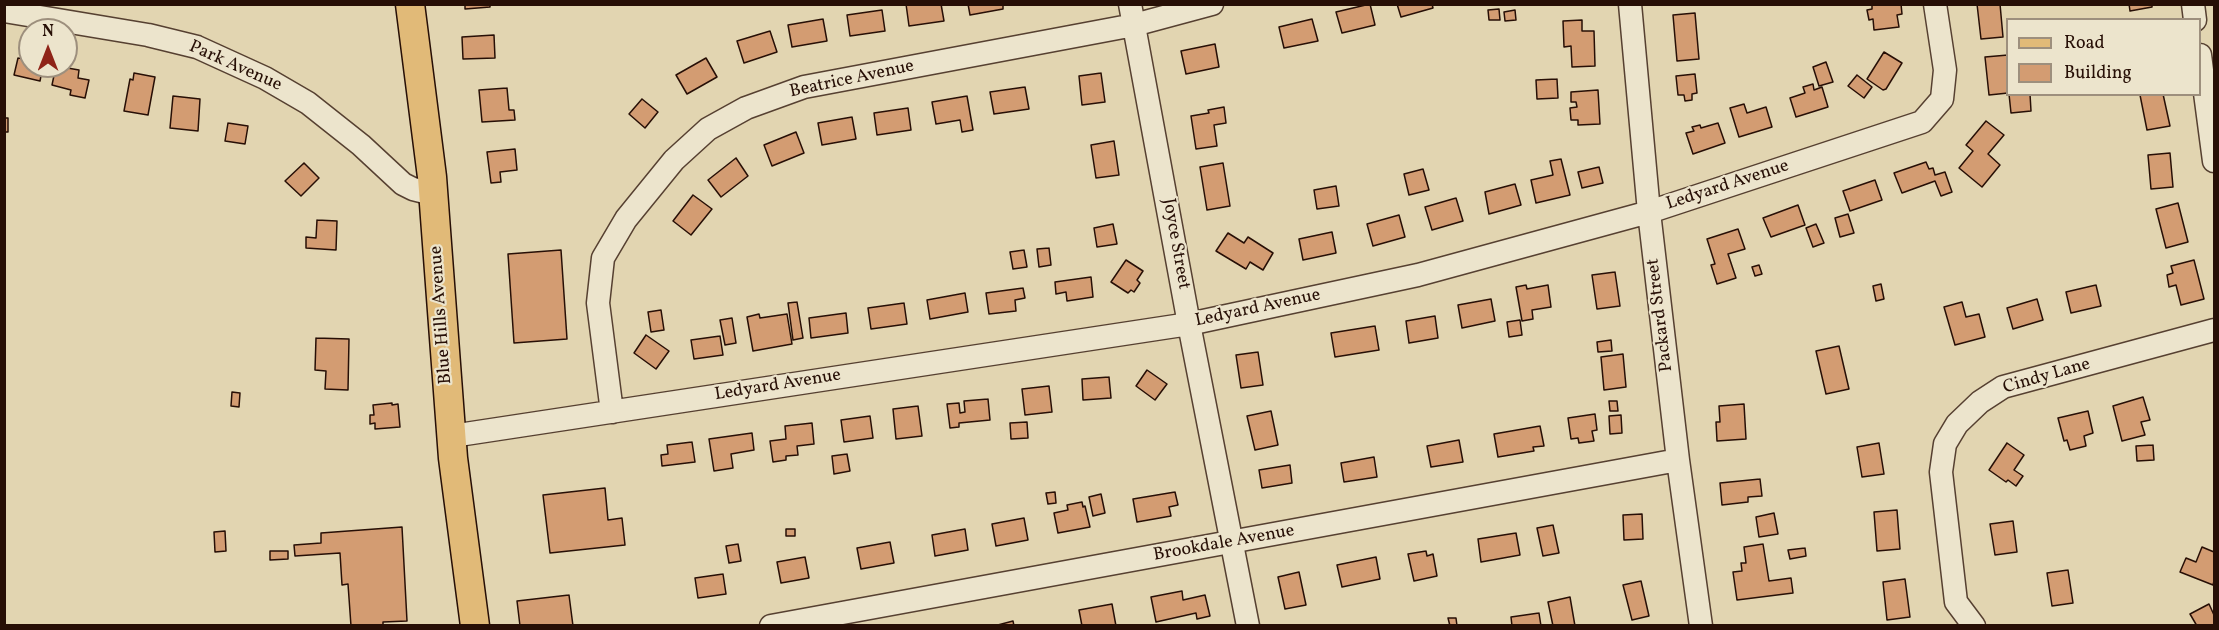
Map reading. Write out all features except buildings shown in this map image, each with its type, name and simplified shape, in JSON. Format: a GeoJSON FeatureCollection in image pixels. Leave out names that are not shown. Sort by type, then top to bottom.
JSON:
{"type":"FeatureCollection","features":[{"type":"Feature","properties":{"kind":"main road","name":"Blue Hills Avenue"},"geometry":{"type":"LineString","coordinates":[[410,4],[433,194],[460,522],[475,626]]}},
{"type":"Feature","properties":{"kind":"street","name":"Beatrice Avenue"},"geometry":{"type":"LineString","coordinates":[[612,412],[597,303],[603,258],[626,219],[674,160],[708,129],[746,108],[804,87],[1132,15],[1212,4]]}},
{"type":"Feature","properties":{"kind":"street","name":"Packard Street"},"geometry":{"type":"LineString","coordinates":[[1630,4],[1649,212],[1678,460],[1701,626]]}},
{"type":"Feature","properties":{"kind":"street","name":"Ledyard Avenue"},"geometry":{"type":"LineString","coordinates":[[452,436],[1189,324],[1418,275],[1649,212],[1922,122],[1942,99],[1945,70],[1935,4]]}},
{"type":"Feature","properties":{"kind":"street","name":"Park Avenue"},"geometry":{"type":"LineString","coordinates":[[4,11],[148,35],[197,48],[265,78],[308,103],[361,145],[403,184],[433,194]]}},
{"type":"Feature","properties":{"kind":"street","name":"Joyce Street"},"geometry":{"type":"LineString","coordinates":[[1132,15],[1248,626]]}},
{"type":"Feature","properties":{"kind":"street"},"geometry":{"type":"LineString","coordinates":[[2201,69],[2214,160]]}},
{"type":"Feature","properties":{"kind":"street","name":"Cindy Lane"},"geometry":{"type":"LineString","coordinates":[[1974,626],[1956,602],[1941,472],[1945,444],[1957,424],[1980,402],[2003,387],[2214,330]]}},
{"type":"Feature","properties":{"kind":"street","name":"Brookdale Avenue"},"geometry":{"type":"LineString","coordinates":[[771,626],[1678,460]]}}]}
